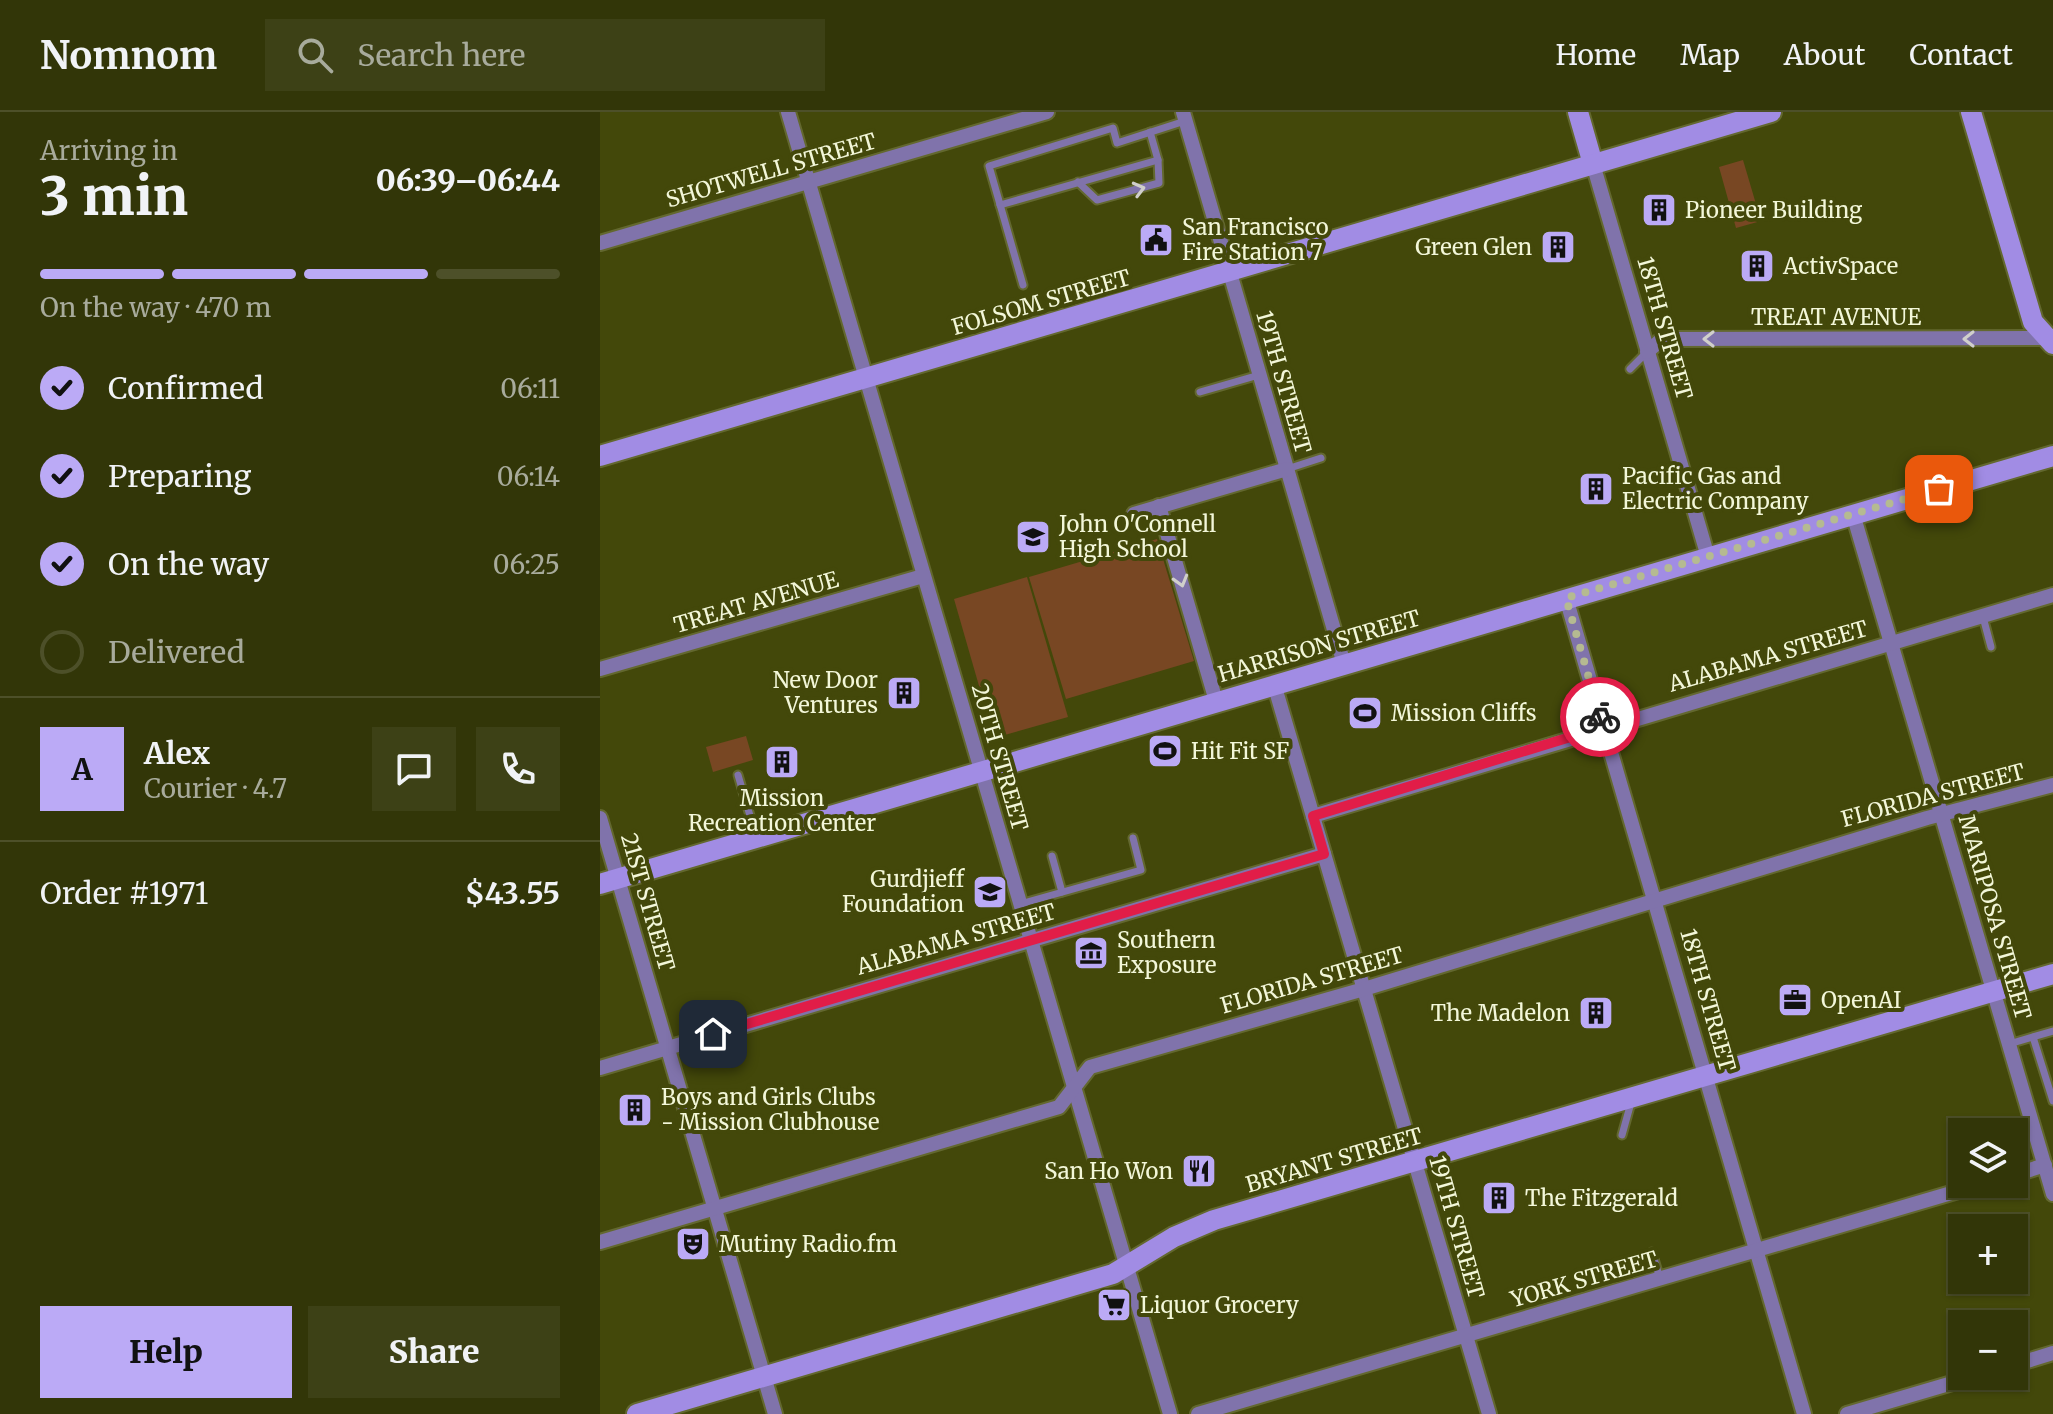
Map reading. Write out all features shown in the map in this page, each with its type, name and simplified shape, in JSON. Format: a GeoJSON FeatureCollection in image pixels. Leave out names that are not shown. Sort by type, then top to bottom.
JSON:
{"type":"FeatureCollection","features":[{"type":"Feature","properties":{"kind":"street","name":"20TH STREET"},"geometry":{"type":"LineString","coordinates":[[788,112],[1170,1414]]}},
{"type":"Feature","properties":{"kind":"street","name":"SHOTWELL STREET"},"geometry":{"type":"LineString","coordinates":[[600,243],[1047,112]]}},
{"type":"Feature","properties":{"kind":"street","name":"18TH STREET"},"geometry":{"type":"LineString","coordinates":[[1578,112],[1708,557]]}},
{"type":"Feature","properties":{"kind":"street","name":"FOLSOM STREET"},"geometry":{"type":"LineString","coordinates":[[600,456],[1771,112]]}},
{"type":"Feature","properties":{"kind":"street"},"geometry":{"type":"LineString","coordinates":[[1971,112],[2033,322],[2051,340]]}},
{"type":"Feature","properties":{"kind":"street","name":"19TH STREET"},"geometry":{"type":"LineString","coordinates":[[1184,116],[1344,664]]}},
{"type":"Feature","properties":{"kind":"street","name":"TREAT AVENUE"},"geometry":{"type":"LineString","coordinates":[[1647,352],[1662,339],[2051,340]]}},
{"type":"Feature","properties":{"kind":"street","name":"HARRISON STREET"},"geometry":{"type":"LineString","coordinates":[[609,881],[2053,456]]}},
{"type":"Feature","properties":{"kind":"street"},"geometry":{"type":"LineString","coordinates":[[1134,514],[1287,469]]}},
{"type":"Feature","properties":{"kind":"street"},"geometry":{"type":"LineString","coordinates":[[1159,506],[1216,701]]}},
{"type":"Feature","properties":{"kind":"street","name":"MARIPOSA STREET"},"geometry":{"type":"LineString","coordinates":[[1853,514],[2053,1194]]}},
{"type":"Feature","properties":{"kind":"street","name":"TREAT AVENUE"},"geometry":{"type":"LineString","coordinates":[[600,669],[923,576]]}},
{"type":"Feature","properties":{"kind":"street","name":"ALABAMA STREET"},"geometry":{"type":"LineString","coordinates":[[1313,816],[2053,595]]}},
{"type":"Feature","properties":{"kind":"street","name":"18TH STREET"},"geometry":{"type":"LineString","coordinates":[[1566,598],[1804,1414]]}},
{"type":"Feature","properties":{"kind":"street","name":"19TH STREET"},"geometry":{"type":"LineString","coordinates":[[1274,684],[1489,1414]]}},
{"type":"Feature","properties":{"kind":"street","name":"FLORIDA STREET"},"geometry":{"type":"LineString","coordinates":[[600,1242],[1059,1107],[1090,1067],[1364,989],[1655,898],[2053,785]]}},
{"type":"Feature","properties":{"kind":"street","name":"21ST STREET"},"geometry":{"type":"LineString","coordinates":[[600,818],[609,881],[667,1048],[775,1414]]}},
{"type":"Feature","properties":{"kind":"street","name":"ALABAMA STREET"},"geometry":{"type":"LineString","coordinates":[[600,1068],[1324,854]]}},
{"type":"Feature","properties":{"kind":"street","name":"BRYANT STREET"},"geometry":{"type":"LineString","coordinates":[[637,1414],[1113,1274],[1174,1237],[1214,1220],[2053,974]]}},
{"type":"Feature","properties":{"kind":"street"},"geometry":{"type":"LineString","coordinates":[[2028,1174],[2049,1172]]}},
{"type":"Feature","properties":{"kind":"street","name":"YORK STREET"},"geometry":{"type":"LineString","coordinates":[[1198,1414],[1948,1194]]}},
{"type":"Feature","properties":{"kind":"street"},"geometry":{"type":"LineString","coordinates":[[2028,1361],[2053,1353]]}},
{"type":"Feature","properties":{"kind":"street"},"geometry":{"type":"LineString","coordinates":[[1847,1414],[1948,1384]]}},
{"type":"Feature","properties":{"kind":"lane"},"geometry":{"type":"LineString","coordinates":[[1023,285],[989,166],[1113,128],[1117,143],[1184,116]]}},
{"type":"Feature","properties":{"kind":"lane"},"geometry":{"type":"LineString","coordinates":[[1078,182],[1097,200],[1159,183],[1158,160],[1150,132]]}},
{"type":"Feature","properties":{"kind":"lane"},"geometry":{"type":"LineString","coordinates":[[1000,205],[1158,160]]}},
{"type":"Feature","properties":{"kind":"lane","name":"TREAT AVENUE"},"geometry":{"type":"LineString","coordinates":[[1630,369],[1647,352]]}},
{"type":"Feature","properties":{"kind":"lane"},"geometry":{"type":"LineString","coordinates":[[1200,392],[1259,375]]}},
{"type":"Feature","properties":{"kind":"lane"},"geometry":{"type":"LineString","coordinates":[[1287,469],[1321,458]]}},
{"type":"Feature","properties":{"kind":"lane"},"geometry":{"type":"LineString","coordinates":[[1983,617],[1991,647]]}},
{"type":"Feature","properties":{"kind":"lane"},"geometry":{"type":"LineString","coordinates":[[738,775],[757,838]]}},
{"type":"Feature","properties":{"kind":"lane"},"geometry":{"type":"LineString","coordinates":[[1020,904],[1141,870],[1133,838]]}},
{"type":"Feature","properties":{"kind":"lane"},"geometry":{"type":"LineString","coordinates":[[1052,856],[1062,892]]}},
{"type":"Feature","properties":{"kind":"lane"},"geometry":{"type":"LineString","coordinates":[[2009,1044],[2053,1031]]}},
{"type":"Feature","properties":{"kind":"lane"},"geometry":{"type":"LineString","coordinates":[[2033,1037],[2053,1101]]}},
{"type":"Feature","properties":{"kind":"lane"},"geometry":{"type":"LineString","coordinates":[[1622,1135],[1633,1097]]}},
{"type":"Feature","properties":{"kind":"lane"},"geometry":{"type":"LineString","coordinates":[[1652,1252],[1660,1279]]}},
{"type":"Feature","properties":{"kind":"shaded area"},"geometry":{"type":"Polygon","coordinates":[[[1743,160],[1761,221],[1736,228],[1719,167],[1743,160]]]}},
{"type":"Feature","properties":{"kind":"shaded area"},"geometry":{"type":"Polygon","coordinates":[[[1157,539],[1194,661],[1066,699],[1029,577],[1157,539]]]}},
{"type":"Feature","properties":{"kind":"shaded area"},"geometry":{"type":"Polygon","coordinates":[[[1027,577],[1068,717],[994,738],[954,599],[1027,577]]]}},
{"type":"Feature","properties":{"kind":"shaded area"},"geometry":{"type":"Polygon","coordinates":[[[746,736],[753,760],[713,772],[706,747],[746,736]]]}},
{"type":"Feature","properties":{"kind":"way so far"},"geometry":{"type":"LineString","coordinates":[[1600,717],[1566,598],[1939,489]]}},
{"type":"Feature","properties":{"kind":"place","name":"Pioneer Building"},"geometry":{"type":"Point","coordinates":[1659,210]}},
{"type":"Feature","properties":{"kind":"place","name":"San Francisco Fire Station 7"},"geometry":{"type":"Point","coordinates":[1156,240]}},
{"type":"Feature","properties":{"kind":"place","name":"Green Glen"},"geometry":{"type":"Point","coordinates":[1558,247]}},
{"type":"Feature","properties":{"kind":"place","name":"ActivSpace"},"geometry":{"type":"Point","coordinates":[1757,266]}},
{"type":"Feature","properties":{"kind":"place","name":"Pacific Gas and Electric Company"},"geometry":{"type":"Point","coordinates":[1596,489]}},
{"type":"Feature","properties":{"kind":"place","name":"John O'Connell High School"},"geometry":{"type":"Point","coordinates":[1033,537]}},
{"type":"Feature","properties":{"kind":"place","name":"New Door Ventures"},"geometry":{"type":"Point","coordinates":[904,693]}},
{"type":"Feature","properties":{"kind":"place","name":"Mission Cliffs"},"geometry":{"type":"Point","coordinates":[1365,713]}},
{"type":"Feature","properties":{"kind":"place","name":"Hit Fit SF"},"geometry":{"type":"Point","coordinates":[1165,751]}},
{"type":"Feature","properties":{"kind":"place","name":"Mission Recreation Center"},"geometry":{"type":"Point","coordinates":[782,762]}},
{"type":"Feature","properties":{"kind":"place","name":"Gurdjieff Foundation"},"geometry":{"type":"Point","coordinates":[990,892]}},
{"type":"Feature","properties":{"kind":"place","name":"Southern Exposure"},"geometry":{"type":"Point","coordinates":[1091,953]}},
{"type":"Feature","properties":{"kind":"place","name":"OpenAI"},"geometry":{"type":"Point","coordinates":[1795,1000]}},
{"type":"Feature","properties":{"kind":"place","name":"The Madelon"},"geometry":{"type":"Point","coordinates":[1596,1013]}},
{"type":"Feature","properties":{"kind":"place","name":"Boys and Girls Clubs - Mission Clubhouse"},"geometry":{"type":"Point","coordinates":[635,1110]}},
{"type":"Feature","properties":{"kind":"place","name":"San Ho Won"},"geometry":{"type":"Point","coordinates":[1199,1171]}},
{"type":"Feature","properties":{"kind":"place","name":"The Fitzgerald"},"geometry":{"type":"Point","coordinates":[1499,1198]}},
{"type":"Feature","properties":{"kind":"place","name":"Mutiny Radio.fm"},"geometry":{"type":"Point","coordinates":[693,1244]}},
{"type":"Feature","properties":{"kind":"place","name":"Liquor Grocery"},"geometry":{"type":"Point","coordinates":[1114,1305]}},
{"type":"Feature","properties":{"kind":"route"},"geometry":{"type":"LineString","coordinates":[[713,1034],[1324,854],[1313,816],[1603,727],[1600,717]]}}]}
